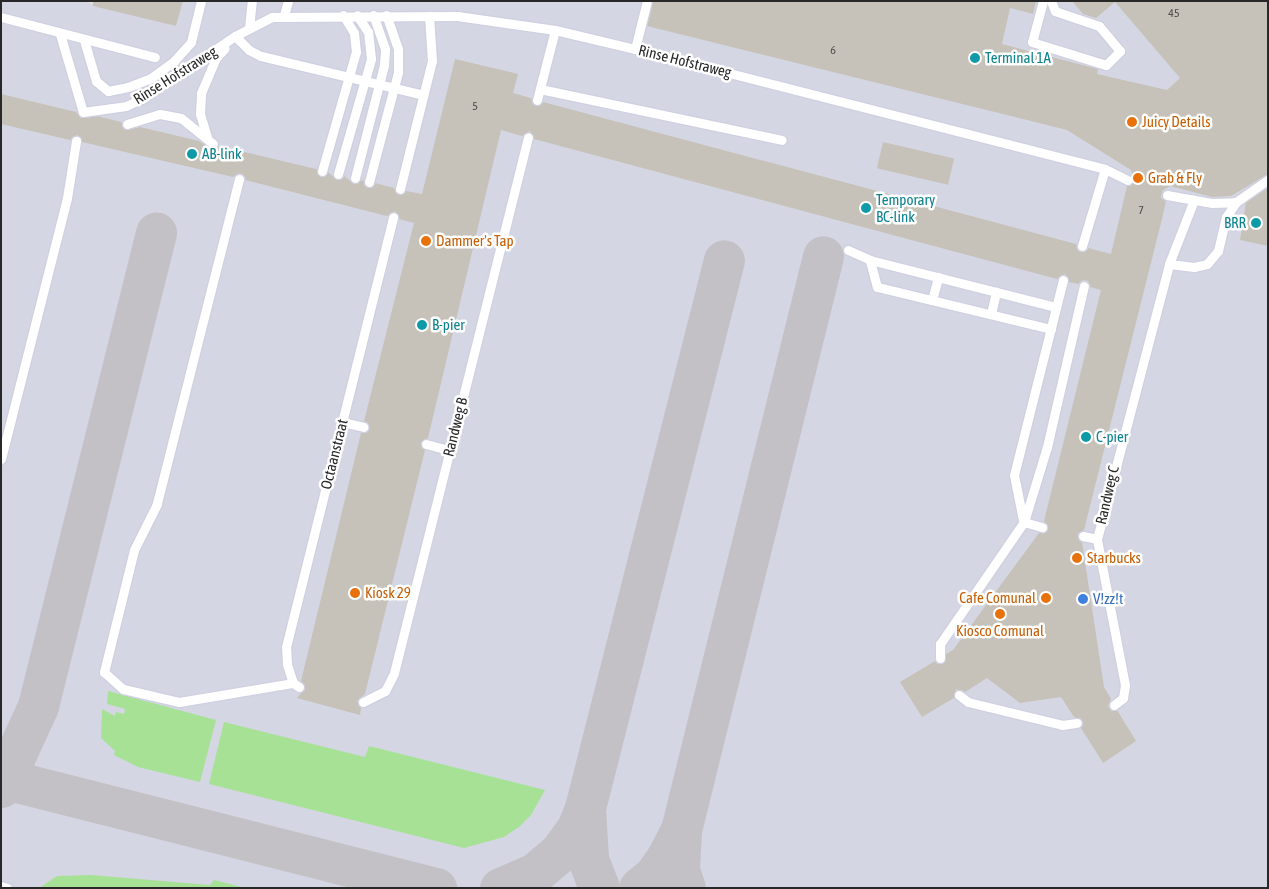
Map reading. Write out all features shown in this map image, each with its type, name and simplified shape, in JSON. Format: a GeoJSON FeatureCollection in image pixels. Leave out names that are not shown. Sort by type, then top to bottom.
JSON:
{"type":"FeatureCollection","features":[{"type":"Feature","properties":{"kind":"lane"},"geometry":{"type":"LineString","coordinates":[[84,40],[96,81],[108,91],[128,87],[158,72],[191,42],[201,1]]}},
{"type":"Feature","properties":{"kind":"lane"},"geometry":{"type":"LineString","coordinates":[[250,28],[252,1]]}},
{"type":"Feature","properties":{"kind":"lane"},"geometry":{"type":"LineString","coordinates":[[284,15],[288,1]]}},
{"type":"Feature","properties":{"kind":"lane"},"geometry":{"type":"LineString","coordinates":[[635,49],[647,1]]}},
{"type":"Feature","properties":{"kind":"lane"},"geometry":{"type":"LineString","coordinates":[[1043,1],[1032,42],[1106,65],[1120,51],[1099,26],[1055,11],[1052,1]]}},
{"type":"Feature","properties":{"kind":"lane","name":"Rinse Hofstraweg"},"geometry":{"type":"LineString","coordinates":[[60,34],[83,112],[126,106],[143,98],[235,36],[284,15],[457,16],[555,30],[635,49],[1105,169],[1128,180]]}},
{"type":"Feature","properties":{"kind":"lane"},"geometry":{"type":"LineString","coordinates":[[338,174],[372,45],[358,15]]}},
{"type":"Feature","properties":{"kind":"lane"},"geometry":{"type":"LineString","coordinates":[[355,178],[379,84],[385,48],[373,15]]}},
{"type":"Feature","properties":{"kind":"lane"},"geometry":{"type":"LineString","coordinates":[[369,182],[394,88],[398,49],[386,15]]}},
{"type":"Feature","properties":{"kind":"lane"},"geometry":{"type":"LineString","coordinates":[[322,170],[349,77],[357,42],[343,16]]}},
{"type":"Feature","properties":{"kind":"lane"},"geometry":{"type":"LineString","coordinates":[[400,189],[432,60],[429,16]]}},
{"type":"Feature","properties":{"kind":"lane"},"geometry":{"type":"LineString","coordinates":[[1,17],[60,34],[156,57]]}},
{"type":"Feature","properties":{"kind":"lane"},"geometry":{"type":"LineString","coordinates":[[537,100],[555,30]]}},
{"type":"Feature","properties":{"kind":"lane"},"geometry":{"type":"LineString","coordinates":[[235,36],[261,56],[423,95]]}},
{"type":"Feature","properties":{"kind":"lane","name":"Rinse Hofstraweg"},"geometry":{"type":"LineString","coordinates":[[127,124],[160,114],[181,118],[210,141],[200,114],[201,93],[216,58],[235,36]]}},
{"type":"Feature","properties":{"kind":"lane"},"geometry":{"type":"LineString","coordinates":[[540,89],[782,140]]}},
{"type":"Feature","properties":{"kind":"lane","name":"Randweg B"},"geometry":{"type":"LineString","coordinates":[[363,702],[384,691],[394,673],[528,138]]}},
{"type":"Feature","properties":{"kind":"lane"},"geometry":{"type":"LineString","coordinates":[[1,459],[67,198],[76,141]]}},
{"type":"Feature","properties":{"kind":"lane"},"geometry":{"type":"LineString","coordinates":[[1082,246],[1105,169]]}},
{"type":"Feature","properties":{"kind":"lane","name":"Octaanstraat"},"geometry":{"type":"LineString","coordinates":[[239,178],[157,504],[134,550],[104,672],[123,690],[179,702],[296,685],[287,664],[286,647],[393,217]]}},
{"type":"Feature","properties":{"kind":"lane"},"geometry":{"type":"LineString","coordinates":[[1169,264],[1194,266],[1207,264],[1218,251],[1226,218],[1236,202],[1268,180]]}},
{"type":"Feature","properties":{"kind":"lane"},"geometry":{"type":"LineString","coordinates":[[1167,195],[1194,200],[1236,202]]}},
{"type":"Feature","properties":{"kind":"lane","name":"Randweg C"},"geometry":{"type":"LineString","coordinates":[[1114,705],[1123,698],[1124,685],[1097,540],[1169,264],[1194,200]]}},
{"type":"Feature","properties":{"kind":"lane"},"geometry":{"type":"LineString","coordinates":[[848,250],[870,260],[1056,308]]}},
{"type":"Feature","properties":{"kind":"lane"},"geometry":{"type":"LineString","coordinates":[[870,260],[877,287],[1050,329]]}},
{"type":"Feature","properties":{"kind":"lane"},"geometry":{"type":"LineString","coordinates":[[932,300],[938,277]]}},
{"type":"Feature","properties":{"kind":"lane"},"geometry":{"type":"LineString","coordinates":[[1024,522],[1014,475],[1063,280]]}},
{"type":"Feature","properties":{"kind":"lane"},"geometry":{"type":"LineString","coordinates":[[940,658],[940,644],[1024,522],[1047,447],[1084,286]]}},
{"type":"Feature","properties":{"kind":"lane"},"geometry":{"type":"LineString","coordinates":[[991,314],[996,292]]}},
{"type":"Feature","properties":{"kind":"lane"},"geometry":{"type":"LineString","coordinates":[[342,422],[363,427]]}},
{"type":"Feature","properties":{"kind":"lane"},"geometry":{"type":"LineString","coordinates":[[426,444],[449,450]]}},
{"type":"Feature","properties":{"kind":"lane"},"geometry":{"type":"LineString","coordinates":[[1024,522],[1042,527]]}},
{"type":"Feature","properties":{"kind":"lane"},"geometry":{"type":"LineString","coordinates":[[1083,536],[1097,540]]}},
{"type":"Feature","properties":{"kind":"lane"},"geometry":{"type":"LineString","coordinates":[[959,695],[968,702],[1062,725],[1077,722]]}},
{"type":"Feature","properties":{"kind":"lane"},"geometry":{"type":"LineString","coordinates":[[1,886],[7,888]]}},
{"type":"Feature","properties":{"kind":"shaded area"},"geometry":{"type":"Polygon","coordinates":[[[1,1],[83,1],[176,26],[183,1],[1268,1],[1268,888],[1,888],[1,1]]]}},
{"type":"Feature","properties":{"kind":"green space"},"geometry":{"type":"Polygon","coordinates":[[[108,691],[216,720],[200,782],[138,767],[114,755],[115,751],[101,738],[102,709],[115,716],[116,712],[124,714],[125,709],[107,704],[108,691]]]}},
{"type":"Feature","properties":{"kind":"green space"},"geometry":{"type":"Polygon","coordinates":[[[224,722],[365,757],[369,746],[545,790],[531,815],[519,827],[504,837],[464,848],[209,784],[224,722]]]}},
{"type":"Feature","properties":{"kind":"green space"},"geometry":{"type":"Polygon","coordinates":[[[91,875],[210,885],[214,880],[246,888],[39,888],[57,876],[91,875]]]}},
{"type":"Feature","properties":{"kind":"building"},"geometry":{"type":"Polygon","coordinates":[[[93,1],[183,1],[176,26],[93,6],[93,1]]]}},
{"type":"Feature","properties":{"kind":"building"},"geometry":{"type":"Polygon","coordinates":[[[653,1],[1036,1],[1033,14],[1010,8],[1002,44],[1098,69],[1097,74],[1167,90],[1180,78],[1115,2],[1096,18],[1083,14],[1072,1],[1268,1],[1268,174],[1231,196],[1212,197],[1170,186],[1162,191],[1161,198],[1166,201],[1162,219],[1084,530],[1077,534],[1082,542],[1104,687],[1111,699],[1108,706],[1111,711],[1117,710],[1136,741],[1103,763],[1081,728],[1082,720],[1074,717],[1061,697],[1020,703],[987,678],[965,692],[956,689],[954,698],[922,717],[900,682],[935,661],[940,664],[945,662],[946,654],[953,650],[1039,533],[1048,529],[1044,521],[1101,290],[1090,287],[1088,281],[1083,280],[1078,284],[1069,282],[1065,274],[1057,279],[534,139],[530,131],[522,136],[501,130],[428,438],[420,443],[425,450],[365,694],[357,701],[361,708],[360,715],[297,698],[305,688],[301,681],[361,433],[369,429],[364,421],[414,223],[399,219],[395,211],[387,216],[245,180],[240,173],[233,177],[82,142],[77,135],[70,140],[1,124],[1,94],[76,112],[81,118],[97,116],[121,122],[126,130],[140,127],[199,141],[212,150],[219,146],[316,169],[321,177],[328,172],[337,180],[344,176],[354,184],[363,180],[368,188],[375,183],[394,188],[399,195],[406,191],[422,194],[455,59],[518,74],[513,93],[531,98],[535,106],[543,102],[1076,244],[1081,252],[1088,248],[1111,254],[1127,186],[1133,183],[1131,170],[1067,130],[647,26],[653,1]]]}},
{"type":"Feature","properties":{"kind":"building"},"geometry":{"type":"Polygon","coordinates":[[[883,142],[954,158],[948,185],[877,168],[883,142]]]}},
{"type":"Feature","properties":{"kind":"building","name":"BRR"},"geometry":{"type":"Polygon","coordinates":[[[1268,188],[1268,246],[1240,240],[1246,202],[1268,188]]]}},
{"type":"Feature","properties":{"kind":"taxiway"},"geometry":{"type":"LineString","coordinates":[[1,787],[38,706],[156,232]]}},
{"type":"Feature","properties":{"kind":"taxiway"},"geometry":{"type":"LineString","coordinates":[[685,888],[679,869],[681,830],[823,256]]}},
{"type":"Feature","properties":{"kind":"taxiway"},"geometry":{"type":"LineString","coordinates":[[500,888],[535,873],[559,853],[577,828],[585,808],[724,260]]}},
{"type":"Feature","properties":{"kind":"taxiway"},"geometry":{"type":"LineString","coordinates":[[1,778],[436,888]]}},
{"type":"Feature","properties":{"kind":"taxiway"},"geometry":{"type":"LineString","coordinates":[[585,808],[588,859],[599,888]]}},
{"type":"Feature","properties":{"kind":"taxiway"},"geometry":{"type":"LineString","coordinates":[[639,888],[654,876],[667,857],[681,830]]}},
{"type":"Feature","properties":{"kind":"place","name":"Terminal 1A"},"geometry":{"type":"Point","coordinates":[975,58]}},
{"type":"Feature","properties":{"kind":"place","name":"Juicy Details"},"geometry":{"type":"Point","coordinates":[1132,122]}},
{"type":"Feature","properties":{"kind":"place","name":"AB-link"},"geometry":{"type":"Point","coordinates":[192,154]}},
{"type":"Feature","properties":{"kind":"place","name":"Grab & Fly"},"geometry":{"type":"Point","coordinates":[1138,178]}},
{"type":"Feature","properties":{"kind":"place","name":"Temporary BC-link"},"geometry":{"type":"Point","coordinates":[866,208]}},
{"type":"Feature","properties":{"kind":"place","name":"BRR"},"geometry":{"type":"Point","coordinates":[1256,223]}},
{"type":"Feature","properties":{"kind":"place","name":"Dammer's Tap"},"geometry":{"type":"Point","coordinates":[426,241]}},
{"type":"Feature","properties":{"kind":"place","name":"B-pier"},"geometry":{"type":"Point","coordinates":[422,325]}},
{"type":"Feature","properties":{"kind":"place","name":"C-pier"},"geometry":{"type":"Point","coordinates":[1086,437]}},
{"type":"Feature","properties":{"kind":"place","name":"Starbucks"},"geometry":{"type":"Point","coordinates":[1077,558]}},
{"type":"Feature","properties":{"kind":"place","name":"Kiosk 29"},"geometry":{"type":"Point","coordinates":[355,593]}},
{"type":"Feature","properties":{"kind":"place","name":"Cafe Comunal"},"geometry":{"type":"Point","coordinates":[1046,598]}},
{"type":"Feature","properties":{"kind":"place","name":"V!zz!t"},"geometry":{"type":"Point","coordinates":[1083,599]}},
{"type":"Feature","properties":{"kind":"place","name":"Kiosco Comunal"},"geometry":{"type":"Point","coordinates":[1000,614]}}]}
